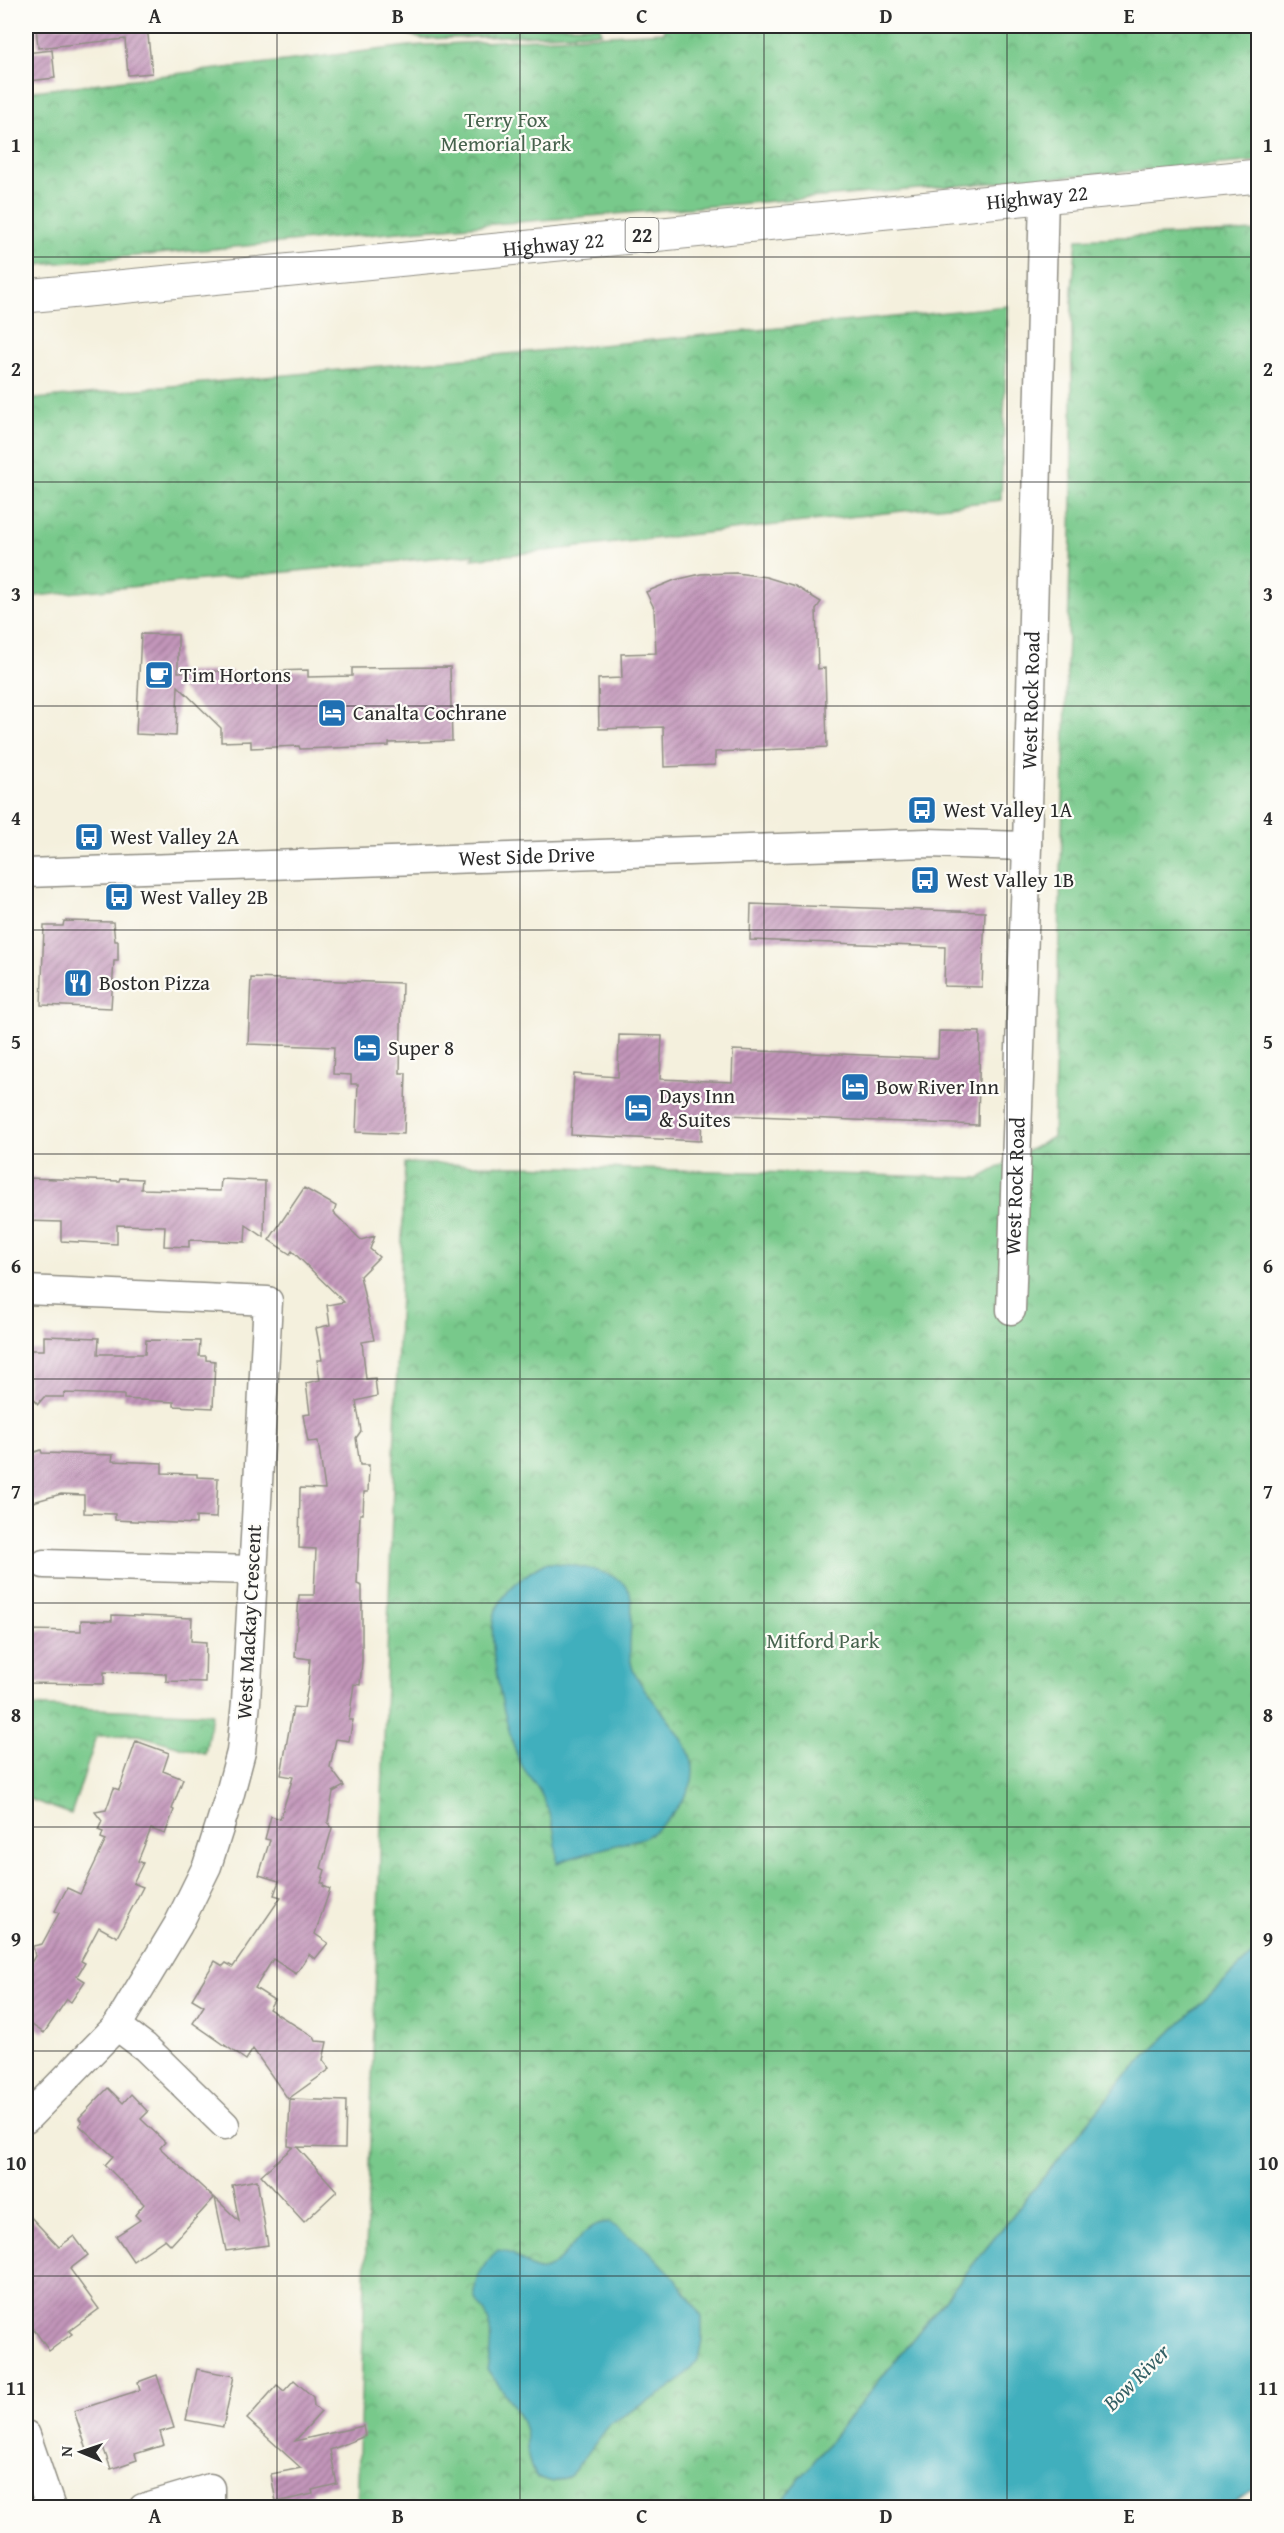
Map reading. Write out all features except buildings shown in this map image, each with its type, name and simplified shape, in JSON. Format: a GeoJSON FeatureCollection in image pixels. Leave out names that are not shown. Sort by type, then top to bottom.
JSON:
{"type":"FeatureCollection","features":[{"type":"Feature","properties":{"kind":"main road","name":"Highway 22"},"geometry":{"type":"LineString","coordinates":[[26,296],[1258,176]]}},
{"type":"Feature","properties":{"kind":"street","name":"West Rock Road"},"geometry":{"type":"LineString","coordinates":[[1011,1311],[1027,846],[1044,196]]}},
{"type":"Feature","properties":{"kind":"street","name":"West Side Drive"},"geometry":{"type":"LineString","coordinates":[[26,873],[927,843],[1027,846]]}},
{"type":"Feature","properties":{"kind":"street","name":"West Mackay Crescent"},"geometry":{"type":"LineString","coordinates":[[26,1290],[268,1301],[241,1752],[230,1797],[207,1866],[183,1916],[117,2026],[26,2119]]}},
{"type":"Feature","properties":{"kind":"street"},"geometry":{"type":"LineString","coordinates":[[44,1564],[252,1570]]}},
{"type":"Feature","properties":{"kind":"street"},"geometry":{"type":"LineString","coordinates":[[117,2026],[145,2047],[225,2125]]}},
{"type":"Feature","properties":{"kind":"street"},"geometry":{"type":"LineString","coordinates":[[26,2435],[51,2508]]}},
{"type":"Feature","properties":{"kind":"street"},"geometry":{"type":"LineString","coordinates":[[143,2508],[210,2488],[210,2508]]}},
{"type":"Feature","properties":{"kind":"green space"},"geometry":{"type":"Polygon","coordinates":[[[396,26],[600,26],[601,33],[421,39],[396,30],[396,26]]]}},
{"type":"Feature","properties":{"kind":"green space","name":"Terry Fox Memorial Park"},"geometry":{"type":"Polygon","coordinates":[[[664,26],[1258,26],[1258,161],[421,230],[26,266],[26,92],[409,46],[664,32],[664,26]]]}},
{"type":"Feature","properties":{"kind":"green space","name":"Mitford Park"},"geometry":{"type":"Polygon","coordinates":[[[1258,231],[1258,1949],[1127,2074],[777,2507],[357,2508],[405,1163],[980,1178],[1053,1137],[1072,498],[1072,290],[1077,239],[1258,231]]]}},
{"type":"Feature","properties":{"kind":"green space"},"geometry":{"type":"Polygon","coordinates":[[[1008,306],[1001,500],[472,559],[475,554],[26,597],[26,400],[1008,306]]]}},
{"type":"Feature","properties":{"kind":"green space"},"geometry":{"type":"Polygon","coordinates":[[[26,1706],[212,1714],[205,1754],[139,1735],[97,1736],[71,1814],[26,1798],[26,1706]]]}},
{"type":"Feature","properties":{"kind":"water"},"geometry":{"type":"Polygon","coordinates":[[[545,1563],[565,1564],[601,1572],[621,1581],[627,1587],[632,1604],[630,1651],[634,1672],[641,1685],[684,1742],[691,1757],[693,1772],[690,1787],[682,1800],[667,1820],[655,1831],[641,1838],[557,1863],[555,1835],[548,1809],[538,1788],[520,1762],[509,1731],[499,1686],[493,1641],[493,1623],[500,1602],[517,1582],[545,1563]]]}},
{"type":"Feature","properties":{"kind":"water","name":"Bow River"},"geometry":{"type":"Polygon","coordinates":[[[1258,1949],[1258,2486],[1227,2508],[777,2507],[1127,2074],[1258,1949]]]}},
{"type":"Feature","properties":{"kind":"water"},"geometry":{"type":"Polygon","coordinates":[[[609,2222],[648,2250],[675,2278],[702,2316],[702,2340],[698,2360],[685,2376],[668,2390],[611,2423],[570,2476],[553,2482],[536,2477],[529,2462],[525,2429],[519,2415],[487,2369],[490,2329],[487,2317],[475,2296],[475,2289],[483,2267],[498,2250],[512,2254],[533,2268],[543,2270],[556,2263],[589,2229],[597,2224],[609,2222]]]}},
{"type":"Feature","properties":{"kind":"place","name":"Tim Hortons"},"geometry":{"type":"Point","coordinates":[159,675]}},
{"type":"Feature","properties":{"kind":"place","name":"Canalta Cochrane"},"geometry":{"type":"Point","coordinates":[332,713]}},
{"type":"Feature","properties":{"kind":"place","name":"West Valley 1A"},"geometry":{"type":"Point","coordinates":[922,810]}},
{"type":"Feature","properties":{"kind":"place","name":"West Valley 2A"},"geometry":{"type":"Point","coordinates":[89,837]}},
{"type":"Feature","properties":{"kind":"place","name":"West Valley 1B"},"geometry":{"type":"Point","coordinates":[925,880]}},
{"type":"Feature","properties":{"kind":"place","name":"West Valley 2B"},"geometry":{"type":"Point","coordinates":[119,897]}},
{"type":"Feature","properties":{"kind":"place","name":"Boston Pizza"},"geometry":{"type":"Point","coordinates":[78,983]}},
{"type":"Feature","properties":{"kind":"place","name":"Super 8"},"geometry":{"type":"Point","coordinates":[367,1048]}},
{"type":"Feature","properties":{"kind":"place","name":"Bow River Inn"},"geometry":{"type":"Point","coordinates":[855,1087]}},
{"type":"Feature","properties":{"kind":"place","name":"Days Inn & Suites"},"geometry":{"type":"Point","coordinates":[638,1108]}}]}
